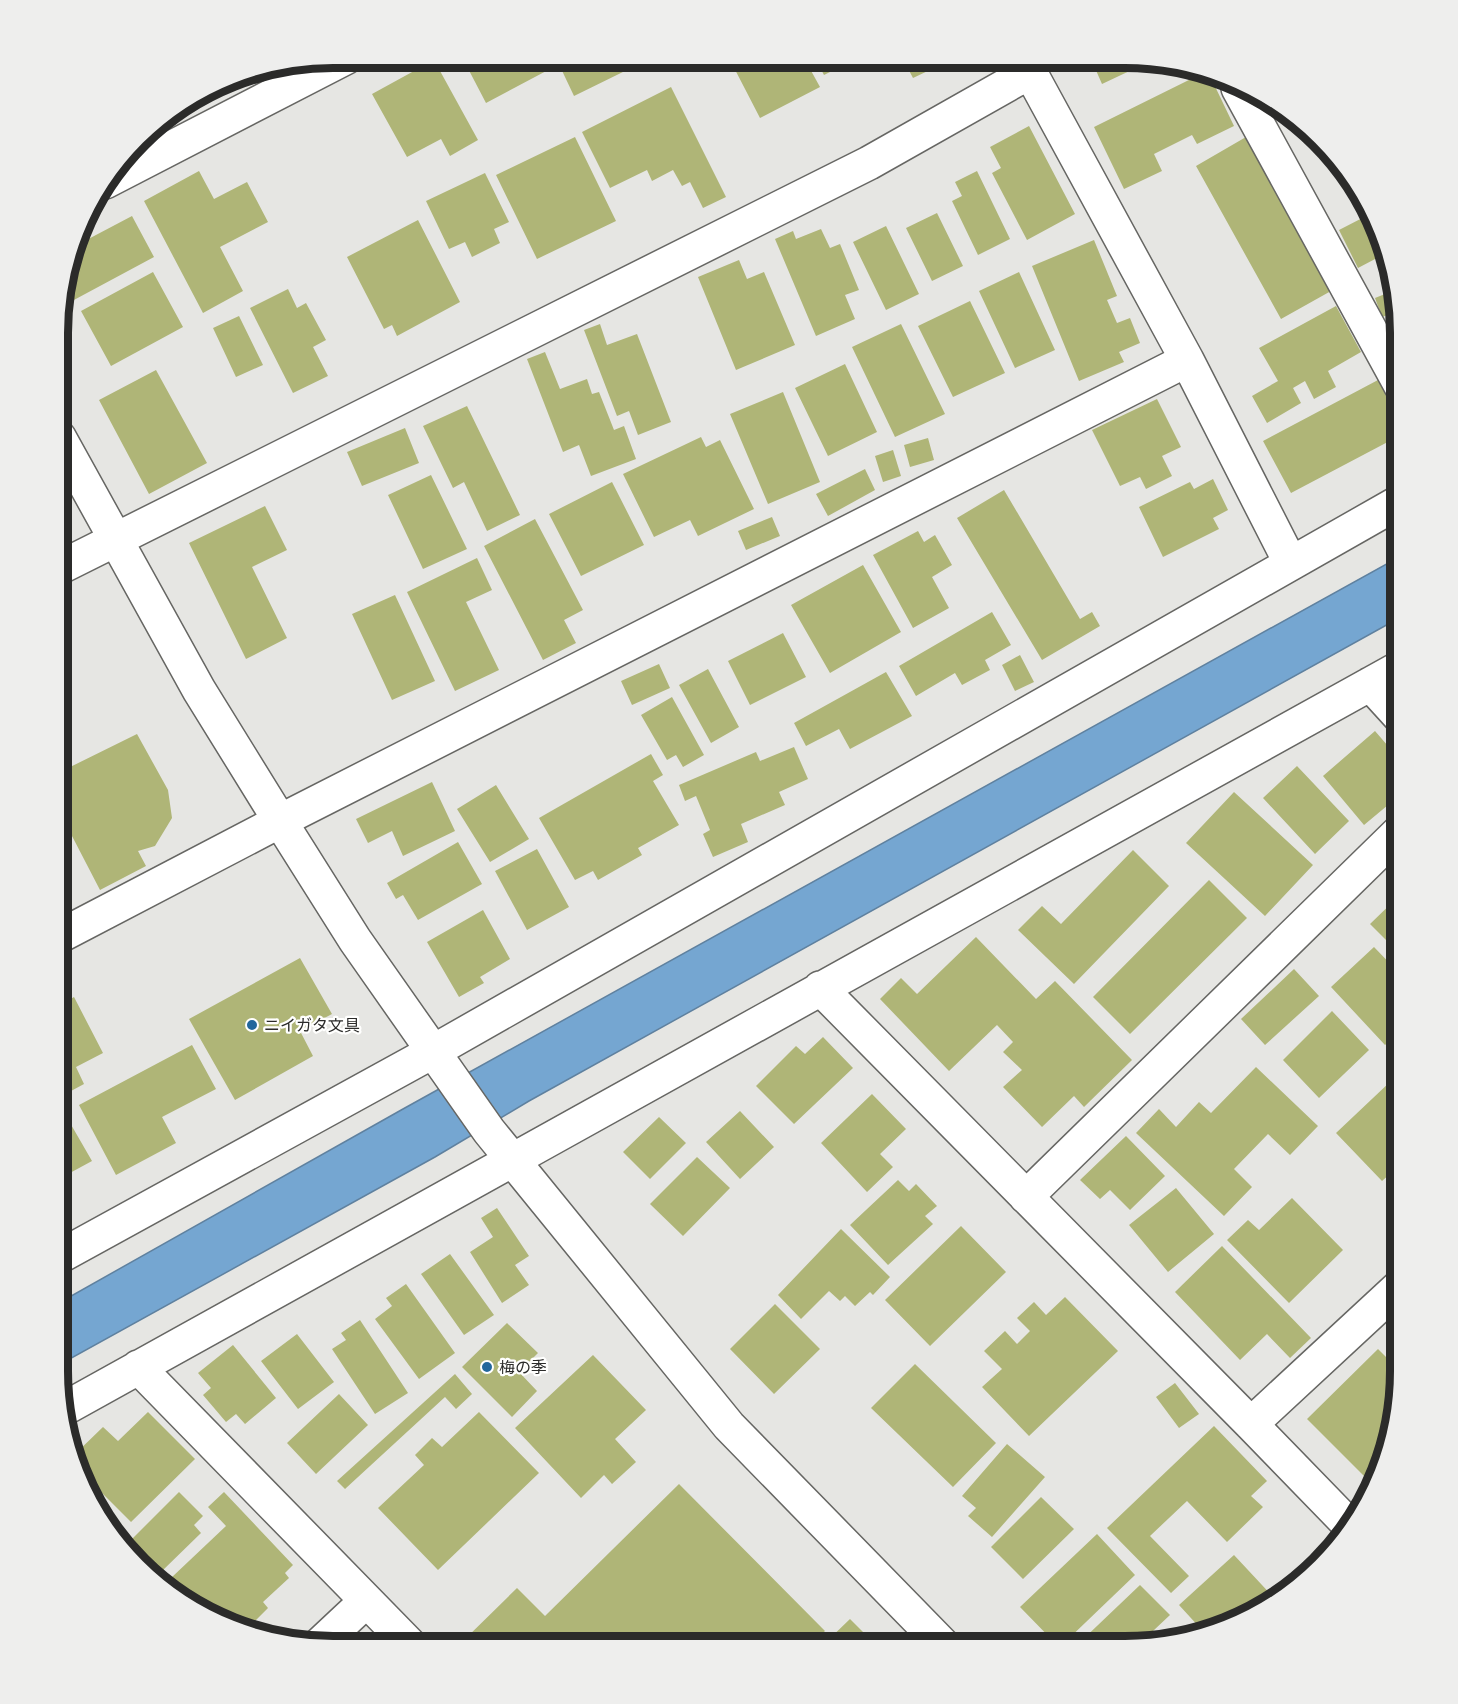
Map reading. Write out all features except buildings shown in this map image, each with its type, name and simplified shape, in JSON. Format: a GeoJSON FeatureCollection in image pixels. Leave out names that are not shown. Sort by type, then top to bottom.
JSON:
{"type":"FeatureCollection","features":[{"type":"Feature","properties":{"kind":"street"},"geometry":{"type":"LineString","coordinates":[[119,175],[326,68]]}},
{"type":"Feature","properties":{"kind":"street"},"geometry":{"type":"LineString","coordinates":[[68,563],[869,163],[1021,68]]}},
{"type":"Feature","properties":{"kind":"street"},"geometry":{"type":"LineString","coordinates":[[1028,68],[1187,360],[1290,562]]}},
{"type":"Feature","properties":{"kind":"street"},"geometry":{"type":"LineString","coordinates":[[1241,94],[1390,366]]}},
{"type":"Feature","properties":{"kind":"street"},"geometry":{"type":"LineString","coordinates":[[68,932],[280,821],[1187,360]]}},
{"type":"Feature","properties":{"kind":"street"},"geometry":{"type":"LineString","coordinates":[[68,453],[200,690],[280,821],[355,940],[489,1131],[729,1426],[934,1636]]}},
{"type":"Feature","properties":{"kind":"street"},"geometry":{"type":"LineString","coordinates":[[68,1252],[443,1063],[1290,562],[1390,507]]}},
{"type":"Feature","properties":{"kind":"street"},"geometry":{"type":"LineString","coordinates":[[70,1406],[1390,673]]}},
{"type":"Feature","properties":{"kind":"street"},"geometry":{"type":"LineString","coordinates":[[1370,684],[1390,706]]}},
{"type":"Feature","properties":{"kind":"street"},"geometry":{"type":"LineString","coordinates":[[1026,1197],[1390,841]]}},
{"type":"Feature","properties":{"kind":"street"},"geometry":{"type":"LineString","coordinates":[[820,988],[1345,1521]]}},
{"type":"Feature","properties":{"kind":"street"},"geometry":{"type":"LineString","coordinates":[[1251,1424],[1390,1295]]}},
{"type":"Feature","properties":{"kind":"street"},"geometry":{"type":"LineString","coordinates":[[138,1367],[401,1636]]}},
{"type":"Feature","properties":{"kind":"street"},"geometry":{"type":"LineString","coordinates":[[328,1636],[366,1600]]}},
{"type":"Feature","properties":{"kind":"water"},"geometry":{"type":"Polygon","coordinates":[[[1390,562],[1390,623],[68,1360],[68,1298],[403,1109],[1390,562]]]}},
{"type":"Feature","properties":{"kind":"place","name":"ニイガタ文具"},"geometry":{"type":"Point","coordinates":[252,1025]}},
{"type":"Feature","properties":{"kind":"place","name":"梅の季"},"geometry":{"type":"Point","coordinates":[487,1367]}}]}
